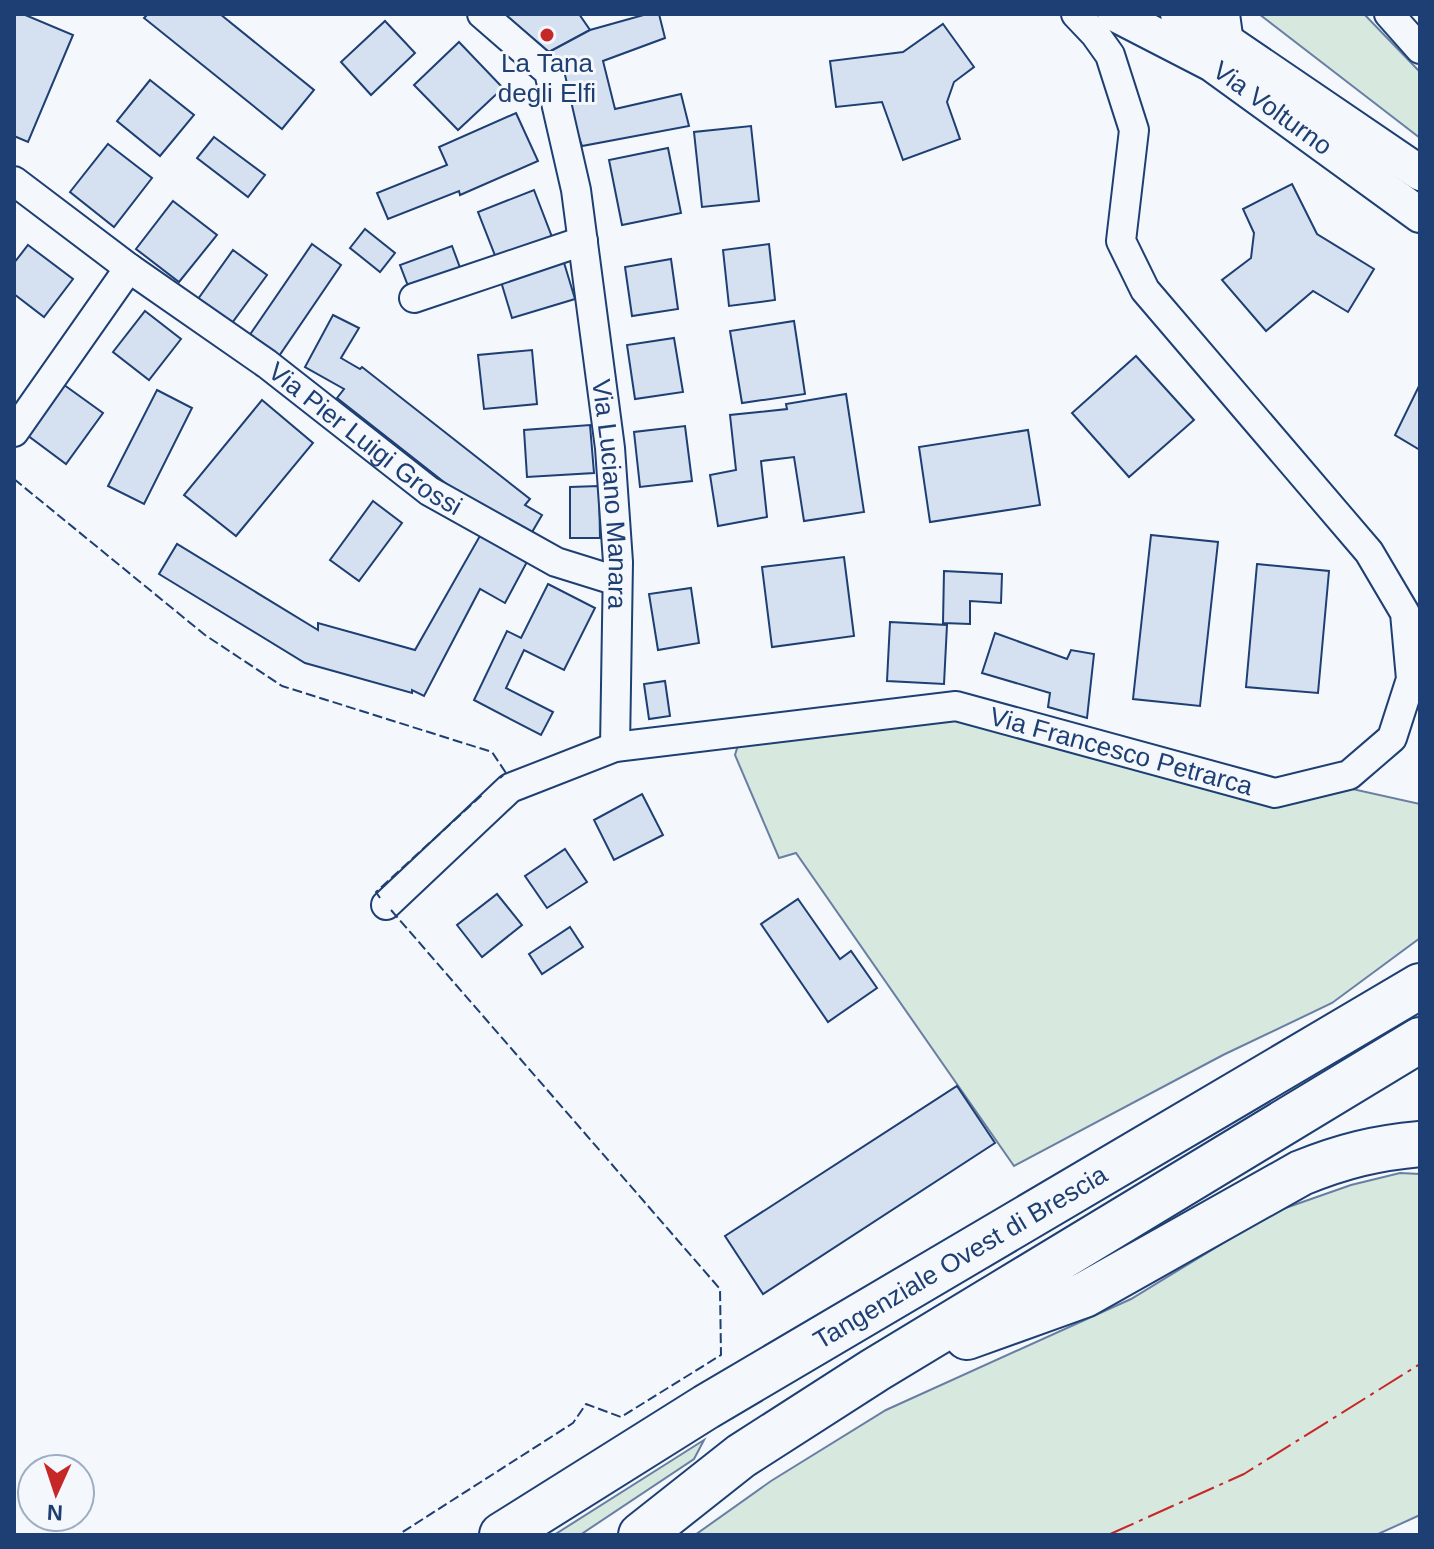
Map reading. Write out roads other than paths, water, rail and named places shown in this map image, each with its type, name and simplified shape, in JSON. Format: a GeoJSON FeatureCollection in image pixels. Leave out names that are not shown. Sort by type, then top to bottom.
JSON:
{"type":"FeatureCollection","features":[{"type":"Feature","properties":{"kind":"highway","name":"Tangenziale Ovest di Brescia"},"geometry":{"type":"LineString","coordinates":[[502,1535],[706,1407],[1420,986]]}},
{"type":"Feature","properties":{"kind":"highway","name":"Tangenziale Ovest di Brescia"},"geometry":{"type":"LineString","coordinates":[[641,1535],[741,1456],[875,1370],[1420,1040]]}},
{"type":"Feature","properties":{"kind":"highway"},"geometry":{"type":"LineString","coordinates":[[875,1370],[1084,1295],[1301,1173],[1373,1148],[1420,1144]]}},
{"type":"Feature","properties":{"kind":"street","name":"Via Luciano Manara"},"geometry":{"type":"LineString","coordinates":[[482,14],[549,72],[576,190],[610,448],[618,562],[615,747]]}},
{"type":"Feature","properties":{"kind":"street","name":"Via Francesco Petrarca"},"geometry":{"type":"LineString","coordinates":[[386,905],[510,788],[615,747],[956,706],[1275,793],[1349,775],[1392,738],[1411,679],[1405,613],[1369,552],[1145,290],[1121,241],[1134,130],[1110,55],[1076,14]]}},
{"type":"Feature","properties":{"kind":"street","name":"Via Volturno"},"geometry":{"type":"LineString","coordinates":[[1115,14],[1212,64],[1420,215]]}},
{"type":"Feature","properties":{"kind":"street","name":"Via Volturno"},"geometry":{"type":"LineString","coordinates":[[1178,14],[1227,28],[1420,173]]}},
{"type":"Feature","properties":{"kind":"street"},"geometry":{"type":"LineString","coordinates":[[1389,14],[1420,49]]}},
{"type":"Feature","properties":{"kind":"street","name":"Via Pier Luigi Grossi"},"geometry":{"type":"LineString","coordinates":[[14,181],[129,268],[267,364],[429,491],[556,562],[617,581]]}},
{"type":"Feature","properties":{"kind":"street"},"geometry":{"type":"LineString","coordinates":[[414,298],[583,241]]}},
{"type":"Feature","properties":{"kind":"street"},"geometry":{"type":"LineString","coordinates":[[14,432],[129,268]]}},
{"type":"Feature","properties":{"kind":"place","name":"La Tana degli Elfi"},"geometry":{"type":"Point","coordinates":[547,35]}}]}
